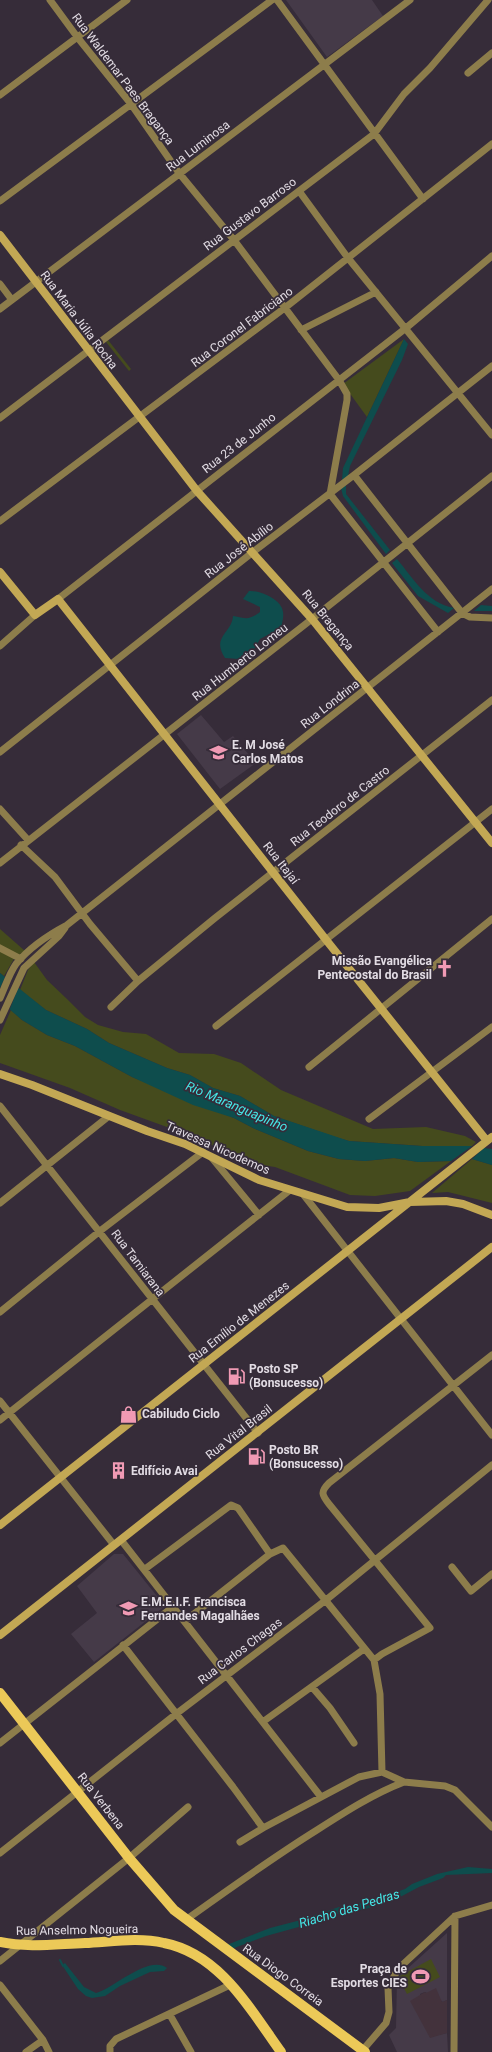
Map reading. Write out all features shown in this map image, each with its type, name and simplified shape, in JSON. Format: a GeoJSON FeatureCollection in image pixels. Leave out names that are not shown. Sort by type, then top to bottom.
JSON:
{"type":"FeatureCollection","features":[{"type":"Feature","properties":{"kind":"main road","name":"Rua Verbena"},"geometry":{"type":"LineString","coordinates":[[0,1693],[162,1899],[186,1919]]}},
{"type":"Feature","properties":{"kind":"main road","name":"Rua Diogo Correia"},"geometry":{"type":"LineString","coordinates":[[186,1919],[363,2051]]}},
{"type":"Feature","properties":{"kind":"main road","name":"Rua Anselmo Nogueira"},"geometry":{"type":"LineString","coordinates":[[0,1942],[19,1946],[154,1941],[188,1951],[211,1966],[232,1984]]}},
{"type":"Feature","properties":{"kind":"main road"},"geometry":{"type":"LineString","coordinates":[[232,1984],[281,2052]]}},
{"type":"Feature","properties":{"kind":"street","name":"Rua Waldemar Paes Bragança"},"geometry":{"type":"LineString","coordinates":[[50,0],[78,38],[131,104],[179,173],[286,307],[339,380],[347,394],[330,494]]}},
{"type":"Feature","properties":{"kind":"street"},"geometry":{"type":"LineString","coordinates":[[0,95],[127,0]]}},
{"type":"Feature","properties":{"kind":"street"},"geometry":{"type":"LineString","coordinates":[[0,201],[272,0]]}},
{"type":"Feature","properties":{"kind":"street"},"geometry":{"type":"LineString","coordinates":[[277,0],[423,200]]}},
{"type":"Feature","properties":{"kind":"street","name":"Rua Luminosa"},"geometry":{"type":"LineString","coordinates":[[0,309],[410,0]]}},
{"type":"Feature","properties":{"kind":"street","name":"Rua Gustavo Barroso"},"geometry":{"type":"LineString","coordinates":[[0,418],[374,134],[404,94],[435,62],[488,0]]}},
{"type":"Feature","properties":{"kind":"street"},"geometry":{"type":"LineString","coordinates":[[468,73],[492,53]]}},
{"type":"Feature","properties":{"kind":"street","name":"Rua Coronel Fabriciano"},"geometry":{"type":"LineString","coordinates":[[0,521],[140,418],[286,307],[492,144]]}},
{"type":"Feature","properties":{"kind":"street"},"geometry":{"type":"LineString","coordinates":[[299,191],[348,258],[459,392],[492,435]]}},
{"type":"Feature","properties":{"kind":"street","name":"Rua Maria Júlia Rocha"},"geometry":{"type":"LineString","coordinates":[[0,235],[140,418]]}},
{"type":"Feature","properties":{"kind":"street","name":"Rua 23 de Junho"},"geometry":{"type":"LineString","coordinates":[[0,646],[35,615],[58,599],[406,328],[492,256]]}},
{"type":"Feature","properties":{"kind":"street"},"geometry":{"type":"LineString","coordinates":[[0,284],[12,300]]}},
{"type":"Feature","properties":{"kind":"street"},"geometry":{"type":"LineString","coordinates":[[302,330],[376,292]]}},
{"type":"Feature","properties":{"kind":"street","name":"Rua José Abílio"},"geometry":{"type":"LineString","coordinates":[[0,752],[252,552],[330,494],[492,366]]}},
{"type":"Feature","properties":{"kind":"street","name":"Rua Bragança"},"geometry":{"type":"LineString","coordinates":[[140,418],[197,491],[312,619],[492,843]]}},
{"type":"Feature","properties":{"kind":"street"},"geometry":{"type":"LineString","coordinates":[[354,475],[408,542],[462,613],[470,617],[492,618]]}},
{"type":"Feature","properties":{"kind":"street","name":"Rua Humberto Lomeu"},"geometry":{"type":"LineString","coordinates":[[0,863],[21,845],[166,734],[492,476]]}},
{"type":"Feature","properties":{"kind":"street"},"geometry":{"type":"LineString","coordinates":[[330,494],[438,632]]}},
{"type":"Feature","properties":{"kind":"street"},"geometry":{"type":"LineString","coordinates":[[0,572],[3,582],[35,615]]}},
{"type":"Feature","properties":{"kind":"street","name":"Rua Londrina"},"geometry":{"type":"LineString","coordinates":[[67,925],[492,589]]}},
{"type":"Feature","properties":{"kind":"street","name":"Rua Itajaí"},"geometry":{"type":"LineString","coordinates":[[58,599],[166,734],[327,941],[487,1141]]}},
{"type":"Feature","properties":{"kind":"street","name":"Rua Teodoro de Castro"},"geometry":{"type":"LineString","coordinates":[[110,1007],[138,982],[274,872],[492,700]]}},
{"type":"Feature","properties":{"kind":"street"},"geometry":{"type":"LineString","coordinates":[[0,809],[28,840]]}},
{"type":"Feature","properties":{"kind":"street"},"geometry":{"type":"LineString","coordinates":[[216,1026],[327,941],[492,809]]}},
{"type":"Feature","properties":{"kind":"street"},"geometry":{"type":"LineString","coordinates":[[21,845],[55,877],[138,982]]}},
{"type":"Feature","properties":{"kind":"street"},"geometry":{"type":"LineString","coordinates":[[309,1067],[492,919]]}},
{"type":"Feature","properties":{"kind":"street"},"geometry":{"type":"LineString","coordinates":[[0,998],[11,972],[21,959],[54,932],[67,925]]}},
{"type":"Feature","properties":{"kind":"street"},"geometry":{"type":"LineString","coordinates":[[1,1018],[20,976],[30,960],[59,936],[67,925]]}},
{"type":"Feature","properties":{"kind":"street"},"geometry":{"type":"LineString","coordinates":[[0,948],[21,959]]}},
{"type":"Feature","properties":{"kind":"street"},"geometry":{"type":"LineString","coordinates":[[369,1119],[492,1026]]}},
{"type":"Feature","properties":{"kind":"street","name":"Travessa Nicodemos"},"geometry":{"type":"LineString","coordinates":[[0,1074],[53,1092],[109,1116],[203,1152],[212,1158],[259,1180],[347,1207],[362,1209],[378,1208],[410,1202],[446,1202],[463,1204],[492,1215]]}},
{"type":"Feature","properties":{"kind":"street","name":"Rua Tamiarana"},"geometry":{"type":"LineString","coordinates":[[0,1106],[258,1433]]}},
{"type":"Feature","properties":{"kind":"street"},"geometry":{"type":"LineString","coordinates":[[0,1203],[109,1116]]}},
{"type":"Feature","properties":{"kind":"street","name":"Rua Emílio de Menezes"},"geometry":{"type":"LineString","coordinates":[[0,1525],[487,1141]]}},
{"type":"Feature","properties":{"kind":"street"},"geometry":{"type":"LineString","coordinates":[[0,1312],[100,1231],[203,1152]]}},
{"type":"Feature","properties":{"kind":"street"},"geometry":{"type":"LineString","coordinates":[[212,1158],[259,1215]]}},
{"type":"Feature","properties":{"kind":"street"},"geometry":{"type":"LineString","coordinates":[[0,1420],[290,1190]]}},
{"type":"Feature","properties":{"kind":"street"},"geometry":{"type":"LineString","coordinates":[[303,1194],[492,1435]]}},
{"type":"Feature","properties":{"kind":"street","name":"Rua Vital Brasil"},"geometry":{"type":"LineString","coordinates":[[0,1635],[492,1247]]}},
{"type":"Feature","properties":{"kind":"street"},"geometry":{"type":"LineString","coordinates":[[374,1660],[382,1654],[430,1628],[322,1495],[324,1488],[492,1355]]}},
{"type":"Feature","properties":{"kind":"street"},"geometry":{"type":"LineString","coordinates":[[0,1401],[114,1545]]}},
{"type":"Feature","properties":{"kind":"street","name":"Rua Carlos Chagas"},"geometry":{"type":"LineString","coordinates":[[0,1853],[226,1675],[326,1600],[492,1465]]}},
{"type":"Feature","properties":{"kind":"street"},"geometry":{"type":"LineString","coordinates":[[145,1569],[230,1504],[238,1508],[270,1554]]}},
{"type":"Feature","properties":{"kind":"street"},"geometry":{"type":"LineString","coordinates":[[121,1540],[185,1620],[226,1675],[264,1721],[321,1797]]}},
{"type":"Feature","properties":{"kind":"street"},"geometry":{"type":"LineString","coordinates":[[185,1620],[270,1554],[279,1548],[284,1549],[374,1660],[380,1694],[382,1772]]}},
{"type":"Feature","properties":{"kind":"street"},"geometry":{"type":"LineString","coordinates":[[452,1567],[471,1591],[492,1574]]}},
{"type":"Feature","properties":{"kind":"street"},"geometry":{"type":"LineString","coordinates":[[0,1743],[174,1606]]}},
{"type":"Feature","properties":{"kind":"street"},"geometry":{"type":"LineString","coordinates":[[123,1645],[263,1828]]}},
{"type":"Feature","properties":{"kind":"street"},"geometry":{"type":"LineString","coordinates":[[264,1721],[364,1648]]}},
{"type":"Feature","properties":{"kind":"street"},"geometry":{"type":"LineString","coordinates":[[312,1687],[330,1708],[354,1744]]}},
{"type":"Feature","properties":{"kind":"street"},"geometry":{"type":"LineString","coordinates":[[240,1842],[263,1828],[359,1777],[382,1772],[404,1782],[445,1786],[455,1790],[492,1827]]}},
{"type":"Feature","properties":{"kind":"street"},"geometry":{"type":"LineString","coordinates":[[186,1919],[276,1856],[367,1799],[404,1782]]}},
{"type":"Feature","properties":{"kind":"street"},"geometry":{"type":"LineString","coordinates":[[0,1961],[129,1858],[188,1807]]}},
{"type":"Feature","properties":{"kind":"street"},"geometry":{"type":"LineString","coordinates":[[363,2051],[386,2023],[389,2012],[388,1988],[398,1969],[456,1916],[492,1905]]}},
{"type":"Feature","properties":{"kind":"street"},"geometry":{"type":"LineString","coordinates":[[454,2052],[456,1916]]}},
{"type":"Feature","properties":{"kind":"street"},"geometry":{"type":"LineString","coordinates":[[110,2051],[111,2042],[116,2039],[170,2015],[232,1984]]}},
{"type":"Feature","properties":{"kind":"street"},"geometry":{"type":"LineString","coordinates":[[0,1985],[43,2040],[49,2052]]}},
{"type":"Feature","properties":{"kind":"street"},"geometry":{"type":"LineString","coordinates":[[170,2015],[191,2052]]}},
{"type":"Feature","properties":{"kind":"street"},"geometry":{"type":"LineString","coordinates":[[26,2052],[43,2040]]}},
{"type":"Feature","properties":{"kind":"shaded area"},"geometry":{"type":"Polygon","coordinates":[[[286,0],[372,0],[383,16],[327,57],[286,0]]]}},
{"type":"Feature","properties":{"kind":"shaded area"},"geometry":{"type":"Polygon","coordinates":[[[404,339],[367,417],[343,384],[404,339]]]}},
{"type":"Feature","properties":{"kind":"shaded area"},"geometry":{"type":"Polygon","coordinates":[[[108,340],[131,369],[129,371],[106,342],[108,340]]]}},
{"type":"Feature","properties":{"kind":"shaded area","name":"E. M José Carlos Matos"},"geometry":{"type":"Polygon","coordinates":[[[201,715],[224,742],[233,736],[256,763],[220,789],[177,734],[201,715]]]}},
{"type":"Feature","properties":{"kind":"shaded area"},"geometry":{"type":"Polygon","coordinates":[[[0,929],[25,951],[15,957],[4,976],[0,973],[0,929]]]}},
{"type":"Feature","properties":{"kind":"shaded area"},"geometry":{"type":"Polygon","coordinates":[[[34,962],[47,980],[85,1017],[98,1025],[123,1032],[146,1034],[179,1053],[214,1054],[241,1063],[281,1090],[373,1129],[426,1127],[465,1136],[476,1142],[472,1146],[422,1146],[349,1141],[274,1116],[240,1096],[213,1088],[190,1075],[167,1068],[109,1043],[87,1029],[46,1010],[20,990],[28,970],[34,962]]]}},
{"type":"Feature","properties":{"kind":"shaded area"},"geometry":{"type":"Polygon","coordinates":[[[11,1010],[22,1020],[47,1035],[75,1046],[132,1077],[234,1118],[253,1128],[308,1151],[339,1159],[365,1161],[394,1158],[418,1162],[451,1161],[410,1191],[375,1196],[350,1195],[275,1167],[247,1163],[200,1139],[120,1110],[70,1088],[0,1063],[0,1035],[11,1010]]]}},
{"type":"Feature","properties":{"kind":"shaded area"},"geometry":{"type":"Polygon","coordinates":[[[472,1159],[492,1165],[492,1203],[448,1192],[432,1193],[472,1159]]]}},
{"type":"Feature","properties":{"kind":"shaded area","name":"E.M.E.I.F. Francisca Fernandes Magalhães"},"geometry":{"type":"Polygon","coordinates":[[[114,1554],[123,1554],[165,1606],[94,1662],[71,1634],[97,1613],[77,1586],[114,1554]]]}},
{"type":"Feature","properties":{"kind":"shaded area"},"geometry":{"type":"Polygon","coordinates":[[[447,1933],[447,2000],[443,2002],[425,1992],[420,1994],[430,2037],[447,2033],[448,2052],[397,2052],[389,2035],[396,2028],[397,1978],[447,1933]]]}},
{"type":"Feature","properties":{"kind":"shaded area","name":"Praça de Esportes CIES"},"geometry":{"type":"Polygon","coordinates":[[[431,1959],[440,1977],[407,1994],[398,1977],[431,1959]]]}},
{"type":"Feature","properties":{"kind":"shaded area"},"geometry":{"type":"Polygon","coordinates":[[[436,1988],[442,2002],[447,2000],[447,2033],[430,2038],[410,2001],[425,1992],[426,1993],[436,1988]]]}},
{"type":"Feature","properties":{"kind":"water"},"geometry":{"type":"Polygon","coordinates":[[[404,339],[408,344],[402,360],[350,466],[348,476],[342,480],[343,468],[404,339]]]}},
{"type":"Feature","properties":{"kind":"water"},"geometry":{"type":"Polygon","coordinates":[[[346,484],[346,494],[390,550],[386,554],[343,496],[341,488],[346,484]]]}},
{"type":"Feature","properties":{"kind":"water"},"geometry":{"type":"Polygon","coordinates":[[[397,559],[421,589],[436,601],[454,608],[448,613],[418,596],[392,563],[397,559]]]}},
{"type":"Feature","properties":{"kind":"water"},"geometry":{"type":"Polygon","coordinates":[[[249,591],[258,592],[269,596],[279,603],[282,607],[283,614],[281,628],[260,639],[250,656],[239,659],[225,658],[221,651],[220,645],[223,636],[232,622],[233,616],[250,618],[260,612],[260,607],[243,599],[249,591]]]}},
{"type":"Feature","properties":{"kind":"water"},"geometry":{"type":"Polygon","coordinates":[[[481,605],[492,606],[492,611],[474,611],[481,605]]]}},
{"type":"Feature","properties":{"kind":"water","name":"Rio Maranguapinho"},"geometry":{"type":"Polygon","coordinates":[[[0,973],[46,1010],[87,1029],[109,1043],[167,1068],[190,1075],[213,1088],[240,1096],[274,1116],[349,1141],[422,1146],[472,1146],[451,1161],[418,1162],[394,1158],[365,1161],[339,1159],[308,1151],[253,1128],[234,1118],[193,1105],[132,1077],[75,1046],[47,1035],[22,1020],[0,1001],[0,973]]]}},
{"type":"Feature","properties":{"kind":"water"},"geometry":{"type":"Polygon","coordinates":[[[484,1148],[492,1149],[492,1165],[472,1159],[484,1148]]]}},
{"type":"Feature","properties":{"kind":"water"},"geometry":{"type":"Polygon","coordinates":[[[468,1867],[492,1869],[492,1873],[446,1875],[443,1878],[419,1887],[402,1896],[366,1909],[338,1914],[317,1922],[266,1936],[229,1950],[224,1946],[270,1928],[339,1907],[351,1906],[382,1897],[405,1889],[412,1884],[437,1874],[468,1867]]]}},
{"type":"Feature","properties":{"kind":"water"},"geometry":{"type":"Polygon","coordinates":[[[65,1963],[84,1987],[96,1993],[141,1968],[151,1965],[160,1965],[167,1968],[164,1971],[150,1972],[120,1986],[105,1996],[92,1998],[86,1996],[78,1989],[62,1965],[65,1963]]]}},
{"type":"Feature","properties":{"kind":"pier"},"geometry":{"type":"Polygon","coordinates":[[[6,975],[19,986],[9,1011],[0,1004],[0,988],[6,975]]]}},
{"type":"Feature","properties":{"kind":"waterway","name":"Riacho das Pedras"},"geometry":{"type":"LineString","coordinates":[[60,1960],[63,1966]]}},
{"type":"Feature","properties":{"kind":"place","name":"E. M José Carlos Matos"},"geometry":{"type":"Point","coordinates":[219,752]}},
{"type":"Feature","properties":{"kind":"place","name":"Missão Evangélica Pentecostal do Brasil"},"geometry":{"type":"Point","coordinates":[445,968]}},
{"type":"Feature","properties":{"kind":"place","name":"Posto SP (Bonsucesso)"},"geometry":{"type":"Point","coordinates":[236,1376]}},
{"type":"Feature","properties":{"kind":"place","name":"Cabiludo Ciclo"},"geometry":{"type":"Point","coordinates":[129,1414]}},
{"type":"Feature","properties":{"kind":"place","name":"Posto BR (Bonsucesso)"},"geometry":{"type":"Point","coordinates":[256,1457]}},
{"type":"Feature","properties":{"kind":"place","name":"Edifício Avai"},"geometry":{"type":"Point","coordinates":[118,1471]}},
{"type":"Feature","properties":{"kind":"place","name":"E.M.E.I.F. Francisca Fernandes Magalhães"},"geometry":{"type":"Point","coordinates":[128,1609]}},
{"type":"Feature","properties":{"kind":"place","name":"Praça de Esportes CIES"},"geometry":{"type":"Point","coordinates":[420,1976]}}]}
